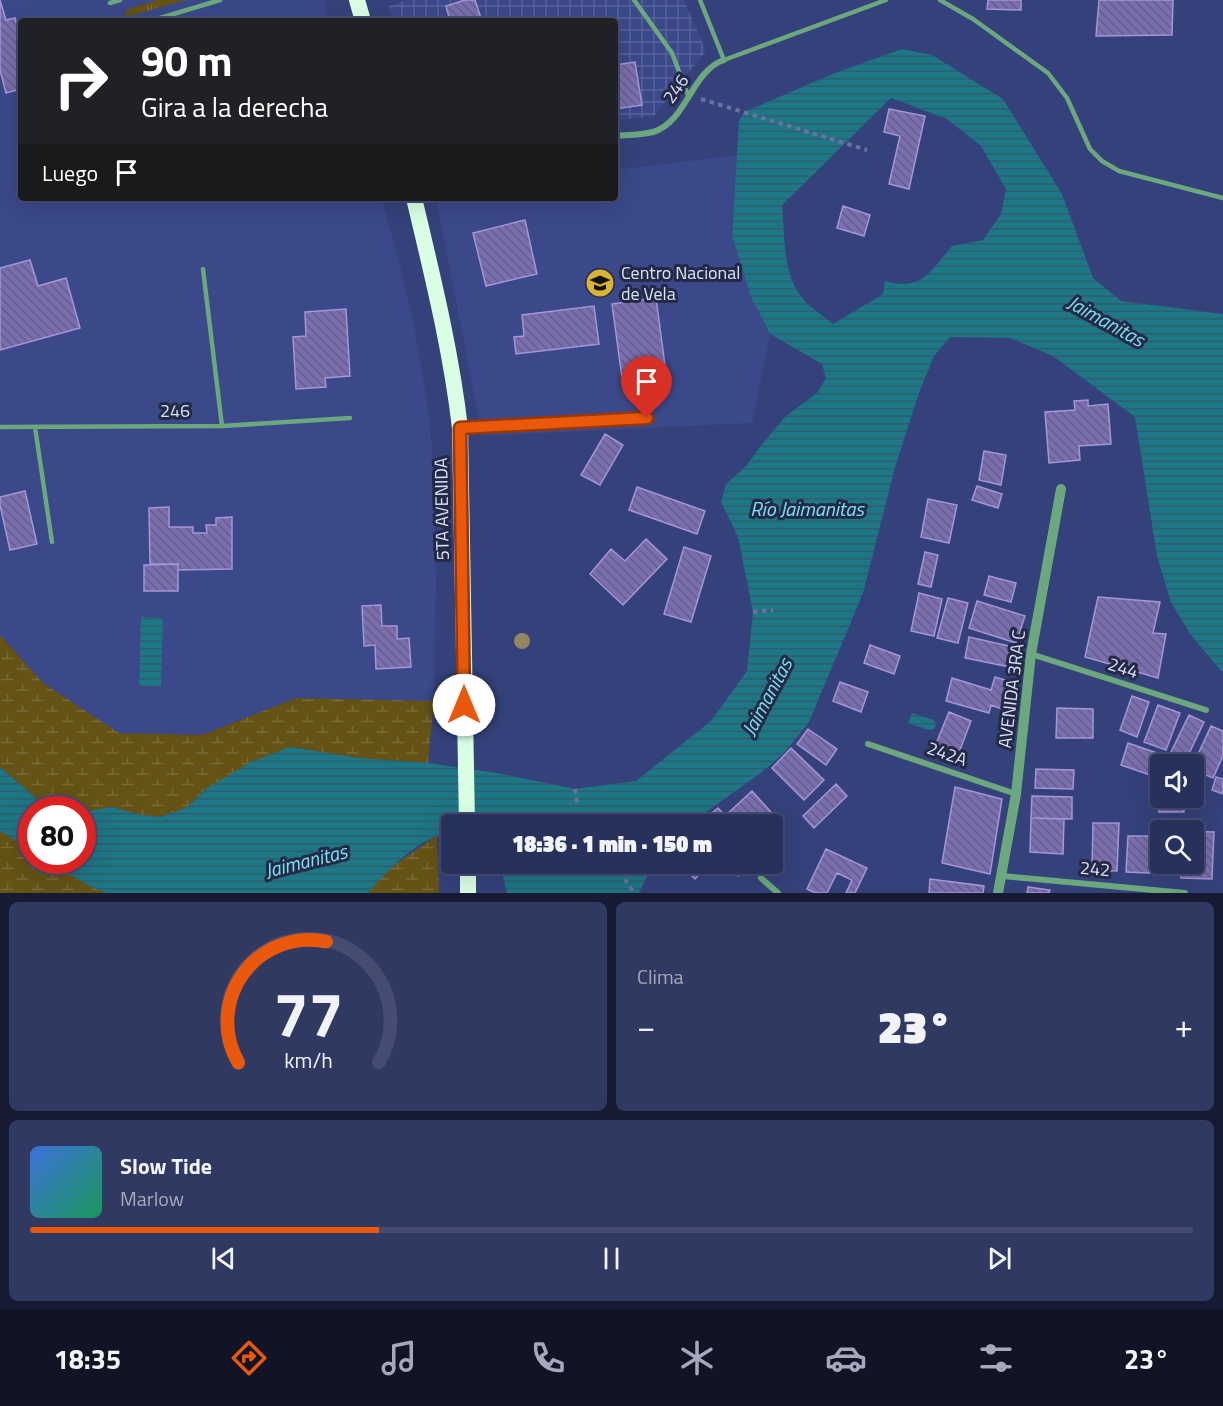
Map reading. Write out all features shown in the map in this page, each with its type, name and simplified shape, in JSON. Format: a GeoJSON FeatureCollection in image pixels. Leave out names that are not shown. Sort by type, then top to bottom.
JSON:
{"type":"FeatureCollection","features":[{"type":"Feature","properties":{"kind":"highway"},"geometry":{"type":"LineString","coordinates":[[357,0],[362,18]]}},
{"type":"Feature","properties":{"kind":"highway","name":"5TA AVENIDA"},"geometry":{"type":"LineString","coordinates":[[415,201],[455,382],[460,428],[467,814]]}},
{"type":"Feature","properties":{"kind":"highway"},"geometry":{"type":"LineString","coordinates":[[468,874],[468,893]]}},
{"type":"Feature","properties":{"kind":"street","name":"246"},"geometry":{"type":"LineString","coordinates":[[618,136],[654,131],[675,117],[688,95],[714,63],[724,60]]}},
{"type":"Feature","properties":{"kind":"street","name":"AVENIDA 3RA C"},"geometry":{"type":"LineString","coordinates":[[998,893],[1003,876],[1016,794],[1031,654],[1061,489]]}},
{"type":"Feature","properties":{"kind":"street","name":"244"},"geometry":{"type":"LineString","coordinates":[[1031,654],[1206,710]]}},
{"type":"Feature","properties":{"kind":"street","name":"242A"},"geometry":{"type":"LineString","coordinates":[[868,744],[1016,794]]}},
{"type":"Feature","properties":{"kind":"street","name":"242"},"geometry":{"type":"LineString","coordinates":[[1003,876],[1185,893]]}},
{"type":"Feature","properties":{"kind":"street"},"geometry":{"type":"LineString","coordinates":[[761,878],[778,893]]}},
{"type":"Feature","properties":{"kind":"lane"},"geometry":{"type":"LineString","coordinates":[[110,3],[120,0]]}},
{"type":"Feature","properties":{"kind":"lane"},"geometry":{"type":"LineString","coordinates":[[160,18],[220,0]]}},
{"type":"Feature","properties":{"kind":"lane"},"geometry":{"type":"LineString","coordinates":[[634,0],[672,53],[688,95]]}},
{"type":"Feature","properties":{"kind":"lane"},"geometry":{"type":"LineString","coordinates":[[700,0],[724,60],[886,0]]}},
{"type":"Feature","properties":{"kind":"lane"},"geometry":{"type":"LineString","coordinates":[[940,0],[973,19],[1048,74],[1067,98],[1090,149],[1102,161],[1119,171],[1223,198]]}},
{"type":"Feature","properties":{"kind":"lane"},"geometry":{"type":"LineString","coordinates":[[203,269],[222,426]]}},
{"type":"Feature","properties":{"kind":"lane","name":"246"},"geometry":{"type":"LineString","coordinates":[[0,427],[222,426],[350,418]]}},
{"type":"Feature","properties":{"kind":"lane"},"geometry":{"type":"LineString","coordinates":[[460,428],[647,418]]}},
{"type":"Feature","properties":{"kind":"lane"},"geometry":{"type":"LineString","coordinates":[[35,427],[52,542]]}},
{"type":"Feature","properties":{"kind":"path"},"geometry":{"type":"LineString","coordinates":[[688,95],[867,150]]}},
{"type":"Feature","properties":{"kind":"path"},"geometry":{"type":"LineString","coordinates":[[753,612],[773,610]]}},
{"type":"Feature","properties":{"kind":"path"},"geometry":{"type":"LineString","coordinates":[[575,789],[577,804]]}},
{"type":"Feature","properties":{"kind":"path"},"geometry":{"type":"LineString","coordinates":[[621,874],[634,893]]}},
{"type":"Feature","properties":{"kind":"shaded area"},"geometry":{"type":"Polygon","coordinates":[[[0,0],[324,0],[329,18],[18,18],[18,201],[382,201],[413,319],[428,407],[434,466],[436,584],[434,701],[296,698],[202,735],[119,733],[43,683],[0,635],[0,0]]]}},
{"type":"Feature","properties":{"kind":"shaded area"},"geometry":{"type":"Polygon","coordinates":[[[407,0],[684,0],[706,51],[654,116],[618,121],[618,18],[392,18],[389,6],[407,0]]]}},
{"type":"Feature","properties":{"kind":"shaded area","name":"Centro Nacional de Vela"},"geometry":{"type":"Polygon","coordinates":[[[737,155],[732,236],[751,297],[770,334],[752,423],[482,436],[437,201],[618,201],[618,170],[737,155]]]}},
{"type":"Feature","properties":{"kind":"green space"},"geometry":{"type":"Polygon","coordinates":[[[158,0],[186,0],[130,16],[124,15],[128,9],[158,0]]]}},
{"type":"Feature","properties":{"kind":"green space"},"geometry":{"type":"Polygon","coordinates":[[[0,635],[43,683],[119,733],[202,735],[296,698],[434,701],[428,763],[358,758],[290,747],[207,788],[186,808],[159,817],[112,807],[96,810],[96,796],[33,796],[0,767],[0,635]]]}},
{"type":"Feature","properties":{"kind":"green space"},"geometry":{"type":"Polygon","coordinates":[[[0,831],[18,842],[18,874],[70,874],[106,893],[0,893],[0,831]]]}},
{"type":"Feature","properties":{"kind":"green space"},"geometry":{"type":"Polygon","coordinates":[[[437,835],[439,893],[368,893],[389,869],[437,835]]]}},
{"type":"Feature","properties":{"kind":"water","name":"Río Jaimanitas"},"geometry":{"type":"Polygon","coordinates":[[[902,49],[932,55],[1003,99],[1062,194],[1093,278],[1121,301],[1223,314],[1223,673],[1190,634],[1171,602],[1157,556],[1135,417],[1053,356],[1010,338],[950,337],[934,356],[919,393],[895,467],[863,593],[809,722],[785,752],[762,772],[703,814],[441,814],[441,834],[405,855],[368,893],[106,893],[70,874],[96,874],[96,810],[112,807],[141,815],[160,817],[186,808],[207,788],[251,762],[290,747],[358,758],[428,763],[497,773],[575,789],[636,781],[711,721],[747,671],[753,612],[738,537],[721,502],[726,484],[747,465],[785,417],[818,392],[826,378],[822,364],[770,334],[751,297],[732,236],[739,121],[744,112],[835,73],[902,49]],[[891,98],[782,205],[788,267],[797,290],[804,300],[833,324],[883,294],[885,281],[908,284],[916,281],[931,271],[952,246],[983,240],[1001,214],[1006,189],[981,146],[947,119],[891,98]]]}},
{"type":"Feature","properties":{"kind":"water"},"geometry":{"type":"Polygon","coordinates":[[[141,617],[163,618],[161,687],[139,686],[141,617]]]}},
{"type":"Feature","properties":{"kind":"water"},"geometry":{"type":"Polygon","coordinates":[[[912,713],[933,720],[936,725],[934,729],[929,730],[908,723],[912,713]]]}},
{"type":"Feature","properties":{"kind":"water"},"geometry":{"type":"Polygon","coordinates":[[[0,767],[33,796],[18,796],[18,842],[0,831],[0,767]]]}},
{"type":"Feature","properties":{"kind":"water"},"geometry":{"type":"Polygon","coordinates":[[[502,874],[648,874],[639,893],[507,893],[502,874]]]}},
{"type":"Feature","properties":{"kind":"building"},"geometry":{"type":"Polygon","coordinates":[[[0,0],[6,20],[15,18],[18,29],[18,90],[6,93],[0,70],[0,0]]]}},
{"type":"Feature","properties":{"kind":"building"},"geometry":{"type":"Polygon","coordinates":[[[465,0],[475,0],[481,18],[449,18],[446,6],[465,0]]]}},
{"type":"Feature","properties":{"kind":"building"},"geometry":{"type":"Polygon","coordinates":[[[988,0],[1021,0],[1021,10],[987,9],[988,0]]]}},
{"type":"Feature","properties":{"kind":"building"},"geometry":{"type":"Polygon","coordinates":[[[1099,0],[1173,0],[1172,35],[1096,36],[1099,0]]]}},
{"type":"Feature","properties":{"kind":"building"},"geometry":{"type":"Polygon","coordinates":[[[635,62],[642,105],[618,109],[618,65],[635,62]]]}},
{"type":"Feature","properties":{"kind":"building"},"geometry":{"type":"Polygon","coordinates":[[[889,109],[925,116],[909,189],[889,184],[900,136],[884,132],[889,109]]]}},
{"type":"Feature","properties":{"kind":"building"},"geometry":{"type":"Polygon","coordinates":[[[843,206],[870,215],[864,236],[837,228],[843,206]]]}},
{"type":"Feature","properties":{"kind":"building"},"geometry":{"type":"Polygon","coordinates":[[[525,220],[537,274],[486,286],[473,233],[525,220]]]}},
{"type":"Feature","properties":{"kind":"building"},"geometry":{"type":"Polygon","coordinates":[[[30,260],[38,286],[66,278],[80,328],[0,350],[0,268],[30,260]]]}},
{"type":"Feature","properties":{"kind":"building"},"geometry":{"type":"Polygon","coordinates":[[[656,298],[666,373],[622,378],[612,304],[656,298]]]}},
{"type":"Feature","properties":{"kind":"building"},"geometry":{"type":"Polygon","coordinates":[[[594,306],[599,344],[516,354],[514,337],[524,336],[522,315],[594,306]]]}},
{"type":"Feature","properties":{"kind":"building"},"geometry":{"type":"Polygon","coordinates":[[[346,309],[350,376],[325,378],[326,387],[296,389],[293,337],[306,336],[305,312],[346,309]]]}},
{"type":"Feature","properties":{"kind":"building"},"geometry":{"type":"Polygon","coordinates":[[[1088,400],[1088,406],[1108,404],[1111,444],[1079,446],[1080,460],[1049,463],[1045,412],[1075,410],[1074,401],[1088,400]]]}},
{"type":"Feature","properties":{"kind":"building"},"geometry":{"type":"Polygon","coordinates":[[[605,434],[623,445],[600,485],[581,475],[605,434]]]}},
{"type":"Feature","properties":{"kind":"building"},"geometry":{"type":"Polygon","coordinates":[[[984,451],[1006,455],[1001,485],[979,480],[984,451]]]}},
{"type":"Feature","properties":{"kind":"building"},"geometry":{"type":"Polygon","coordinates":[[[977,486],[1002,494],[998,508],[972,500],[977,486]]]}},
{"type":"Feature","properties":{"kind":"building"},"geometry":{"type":"Polygon","coordinates":[[[637,487],[705,511],[697,534],[629,510],[637,487]]]}},
{"type":"Feature","properties":{"kind":"building"},"geometry":{"type":"Polygon","coordinates":[[[25,491],[37,544],[10,550],[0,497],[25,491]]]}},
{"type":"Feature","properties":{"kind":"building"},"geometry":{"type":"Polygon","coordinates":[[[928,499],[957,505],[949,543],[921,537],[928,499]]]}},
{"type":"Feature","properties":{"kind":"building"},"geometry":{"type":"Polygon","coordinates":[[[169,507],[169,527],[193,527],[193,533],[207,533],[206,525],[216,525],[216,518],[232,517],[232,569],[178,570],[178,564],[150,564],[149,508],[169,507]]]}},
{"type":"Feature","properties":{"kind":"building"},"geometry":{"type":"Polygon","coordinates":[[[646,539],[667,559],[623,605],[590,574],[611,549],[625,561],[646,539]]]}},
{"type":"Feature","properties":{"kind":"building"},"geometry":{"type":"Polygon","coordinates":[[[684,547],[711,556],[691,622],[664,614],[684,547]]]}},
{"type":"Feature","properties":{"kind":"building"},"geometry":{"type":"Polygon","coordinates":[[[925,552],[938,555],[931,587],[918,584],[925,552]]]}},
{"type":"Feature","properties":{"kind":"building"},"geometry":{"type":"Polygon","coordinates":[[[178,564],[178,591],[144,591],[144,565],[178,564]]]}},
{"type":"Feature","properties":{"kind":"building"},"geometry":{"type":"Polygon","coordinates":[[[989,576],[1016,583],[1011,602],[984,595],[989,576]]]}},
{"type":"Feature","properties":{"kind":"building"},"geometry":{"type":"Polygon","coordinates":[[[919,593],[942,599],[934,636],[911,631],[919,593]]]}},
{"type":"Feature","properties":{"kind":"building"},"geometry":{"type":"Polygon","coordinates":[[[1098,597],[1160,602],[1153,633],[1166,634],[1158,678],[1085,657],[1098,597]]]}},
{"type":"Feature","properties":{"kind":"building"},"geometry":{"type":"Polygon","coordinates":[[[948,598],[968,603],[958,643],[937,638],[948,598]]]}},
{"type":"Feature","properties":{"kind":"building"},"geometry":{"type":"Polygon","coordinates":[[[977,601],[1025,616],[1016,643],[969,628],[977,601]]]}},
{"type":"Feature","properties":{"kind":"building"},"geometry":{"type":"Polygon","coordinates":[[[381,605],[382,626],[397,626],[397,639],[409,638],[411,667],[376,669],[375,645],[364,646],[362,606],[381,605]]]}},
{"type":"Feature","properties":{"kind":"building"},"geometry":{"type":"Polygon","coordinates":[[[969,637],[1014,647],[1010,667],[965,658],[969,637]]]}},
{"type":"Feature","properties":{"kind":"building"},"geometry":{"type":"Polygon","coordinates":[[[870,645],[900,656],[894,674],[864,663],[870,645]]]}},
{"type":"Feature","properties":{"kind":"building"},"geometry":{"type":"Polygon","coordinates":[[[995,677],[1009,681],[1002,709],[991,705],[989,713],[946,701],[952,678],[991,690],[995,677]]]}},
{"type":"Feature","properties":{"kind":"building"},"geometry":{"type":"Polygon","coordinates":[[[840,682],[868,692],[861,712],[833,701],[840,682]]]}},
{"type":"Feature","properties":{"kind":"building"},"geometry":{"type":"Polygon","coordinates":[[[1132,696],[1149,702],[1137,737],[1120,730],[1132,696]]]}},
{"type":"Feature","properties":{"kind":"building"},"geometry":{"type":"Polygon","coordinates":[[[1158,705],[1180,713],[1166,750],[1144,742],[1158,705]]]}},
{"type":"Feature","properties":{"kind":"building"},"geometry":{"type":"Polygon","coordinates":[[[1057,708],[1093,709],[1093,738],[1056,738],[1057,708]]]}},
{"type":"Feature","properties":{"kind":"building"},"geometry":{"type":"Polygon","coordinates":[[[949,712],[971,721],[958,755],[935,746],[949,712]]]}},
{"type":"Feature","properties":{"kind":"building"},"geometry":{"type":"Polygon","coordinates":[[[1189,715],[1204,722],[1189,754],[1171,752],[1189,715]]]}},
{"type":"Feature","properties":{"kind":"building"},"geometry":{"type":"Polygon","coordinates":[[[1211,726],[1223,731],[1223,756],[1213,778],[1204,774],[1204,754],[1198,754],[1211,726]]]}},
{"type":"Feature","properties":{"kind":"building"},"geometry":{"type":"Polygon","coordinates":[[[808,729],[837,749],[826,765],[797,744],[808,729]]]}},
{"type":"Feature","properties":{"kind":"building"},"geometry":{"type":"Polygon","coordinates":[[[1128,743],[1160,754],[1150,754],[1150,775],[1121,765],[1128,743]]]}},
{"type":"Feature","properties":{"kind":"building"},"geometry":{"type":"Polygon","coordinates":[[[791,748],[824,780],[804,800],[772,768],[791,748]]]}},
{"type":"Feature","properties":{"kind":"building"},"geometry":{"type":"Polygon","coordinates":[[[1036,769],[1074,770],[1073,789],[1035,788],[1036,769]]]}},
{"type":"Feature","properties":{"kind":"building"},"geometry":{"type":"Polygon","coordinates":[[[1216,777],[1223,779],[1223,794],[1212,790],[1216,777]]]}},
{"type":"Feature","properties":{"kind":"building"},"geometry":{"type":"Polygon","coordinates":[[[836,784],[847,796],[814,828],[803,816],[836,784]]]}},
{"type":"Feature","properties":{"kind":"building"},"geometry":{"type":"Polygon","coordinates":[[[955,787],[1002,799],[990,874],[942,863],[955,787]]]}},
{"type":"Feature","properties":{"kind":"building"},"geometry":{"type":"Polygon","coordinates":[[[752,791],[773,814],[727,814],[752,791]]]}},
{"type":"Feature","properties":{"kind":"building"},"geometry":{"type":"Polygon","coordinates":[[[1032,796],[1072,797],[1072,819],[1031,818],[1032,796]]]}},
{"type":"Feature","properties":{"kind":"building"},"geometry":{"type":"Polygon","coordinates":[[[718,808],[724,814],[711,814],[718,808]]]}},
{"type":"Feature","properties":{"kind":"building"},"geometry":{"type":"Polygon","coordinates":[[[1159,808],[1184,808],[1184,812],[1159,812],[1159,808]]]}},
{"type":"Feature","properties":{"kind":"building"},"geometry":{"type":"Polygon","coordinates":[[[1031,818],[1064,819],[1063,854],[1030,852],[1031,818]]]}},
{"type":"Feature","properties":{"kind":"building"},"geometry":{"type":"Polygon","coordinates":[[[1093,823],[1119,823],[1117,871],[1092,870],[1093,823]]]}},
{"type":"Feature","properties":{"kind":"building"},"geometry":{"type":"Polygon","coordinates":[[[1204,832],[1214,832],[1212,879],[1181,878],[1181,874],[1204,874],[1204,832]]]}},
{"type":"Feature","properties":{"kind":"building"},"geometry":{"type":"Polygon","coordinates":[[[1128,836],[1150,836],[1149,873],[1126,872],[1128,836]]]}},
{"type":"Feature","properties":{"kind":"building"},"geometry":{"type":"Polygon","coordinates":[[[826,849],[867,868],[855,893],[846,893],[852,880],[837,873],[827,893],[815,893],[807,889],[826,849]]]}},
{"type":"Feature","properties":{"kind":"building"},"geometry":{"type":"Polygon","coordinates":[[[690,874],[700,874],[695,879],[690,874]]]}},
{"type":"Feature","properties":{"kind":"building"},"geometry":{"type":"Polygon","coordinates":[[[930,879],[984,886],[983,893],[929,893],[930,879]]]}},
{"type":"Feature","properties":{"kind":"building"},"geometry":{"type":"Polygon","coordinates":[[[1028,887],[1050,890],[1049,893],[1027,893],[1028,887]]]}},
{"type":"Feature","properties":{"kind":"place","name":"Centro Nacional de Vela"},"geometry":{"type":"Point","coordinates":[600,283]}},
{"type":"Feature","properties":{"kind":"route"},"geometry":{"type":"LineString","coordinates":[[464,705],[460,428],[647,418]]}},
{"type":"Feature","properties":{"kind":"water label","name":"Jaimanitas"},"geometry":{"type":"Point","coordinates":[1106,321]}},
{"type":"Feature","properties":{"kind":"water label","name":"Jaimanitas"},"geometry":{"type":"Point","coordinates":[767,697]}},
{"type":"Feature","properties":{"kind":"water label","name":"Jaimanitas"},"geometry":{"type":"Point","coordinates":[306,861]}}]}
